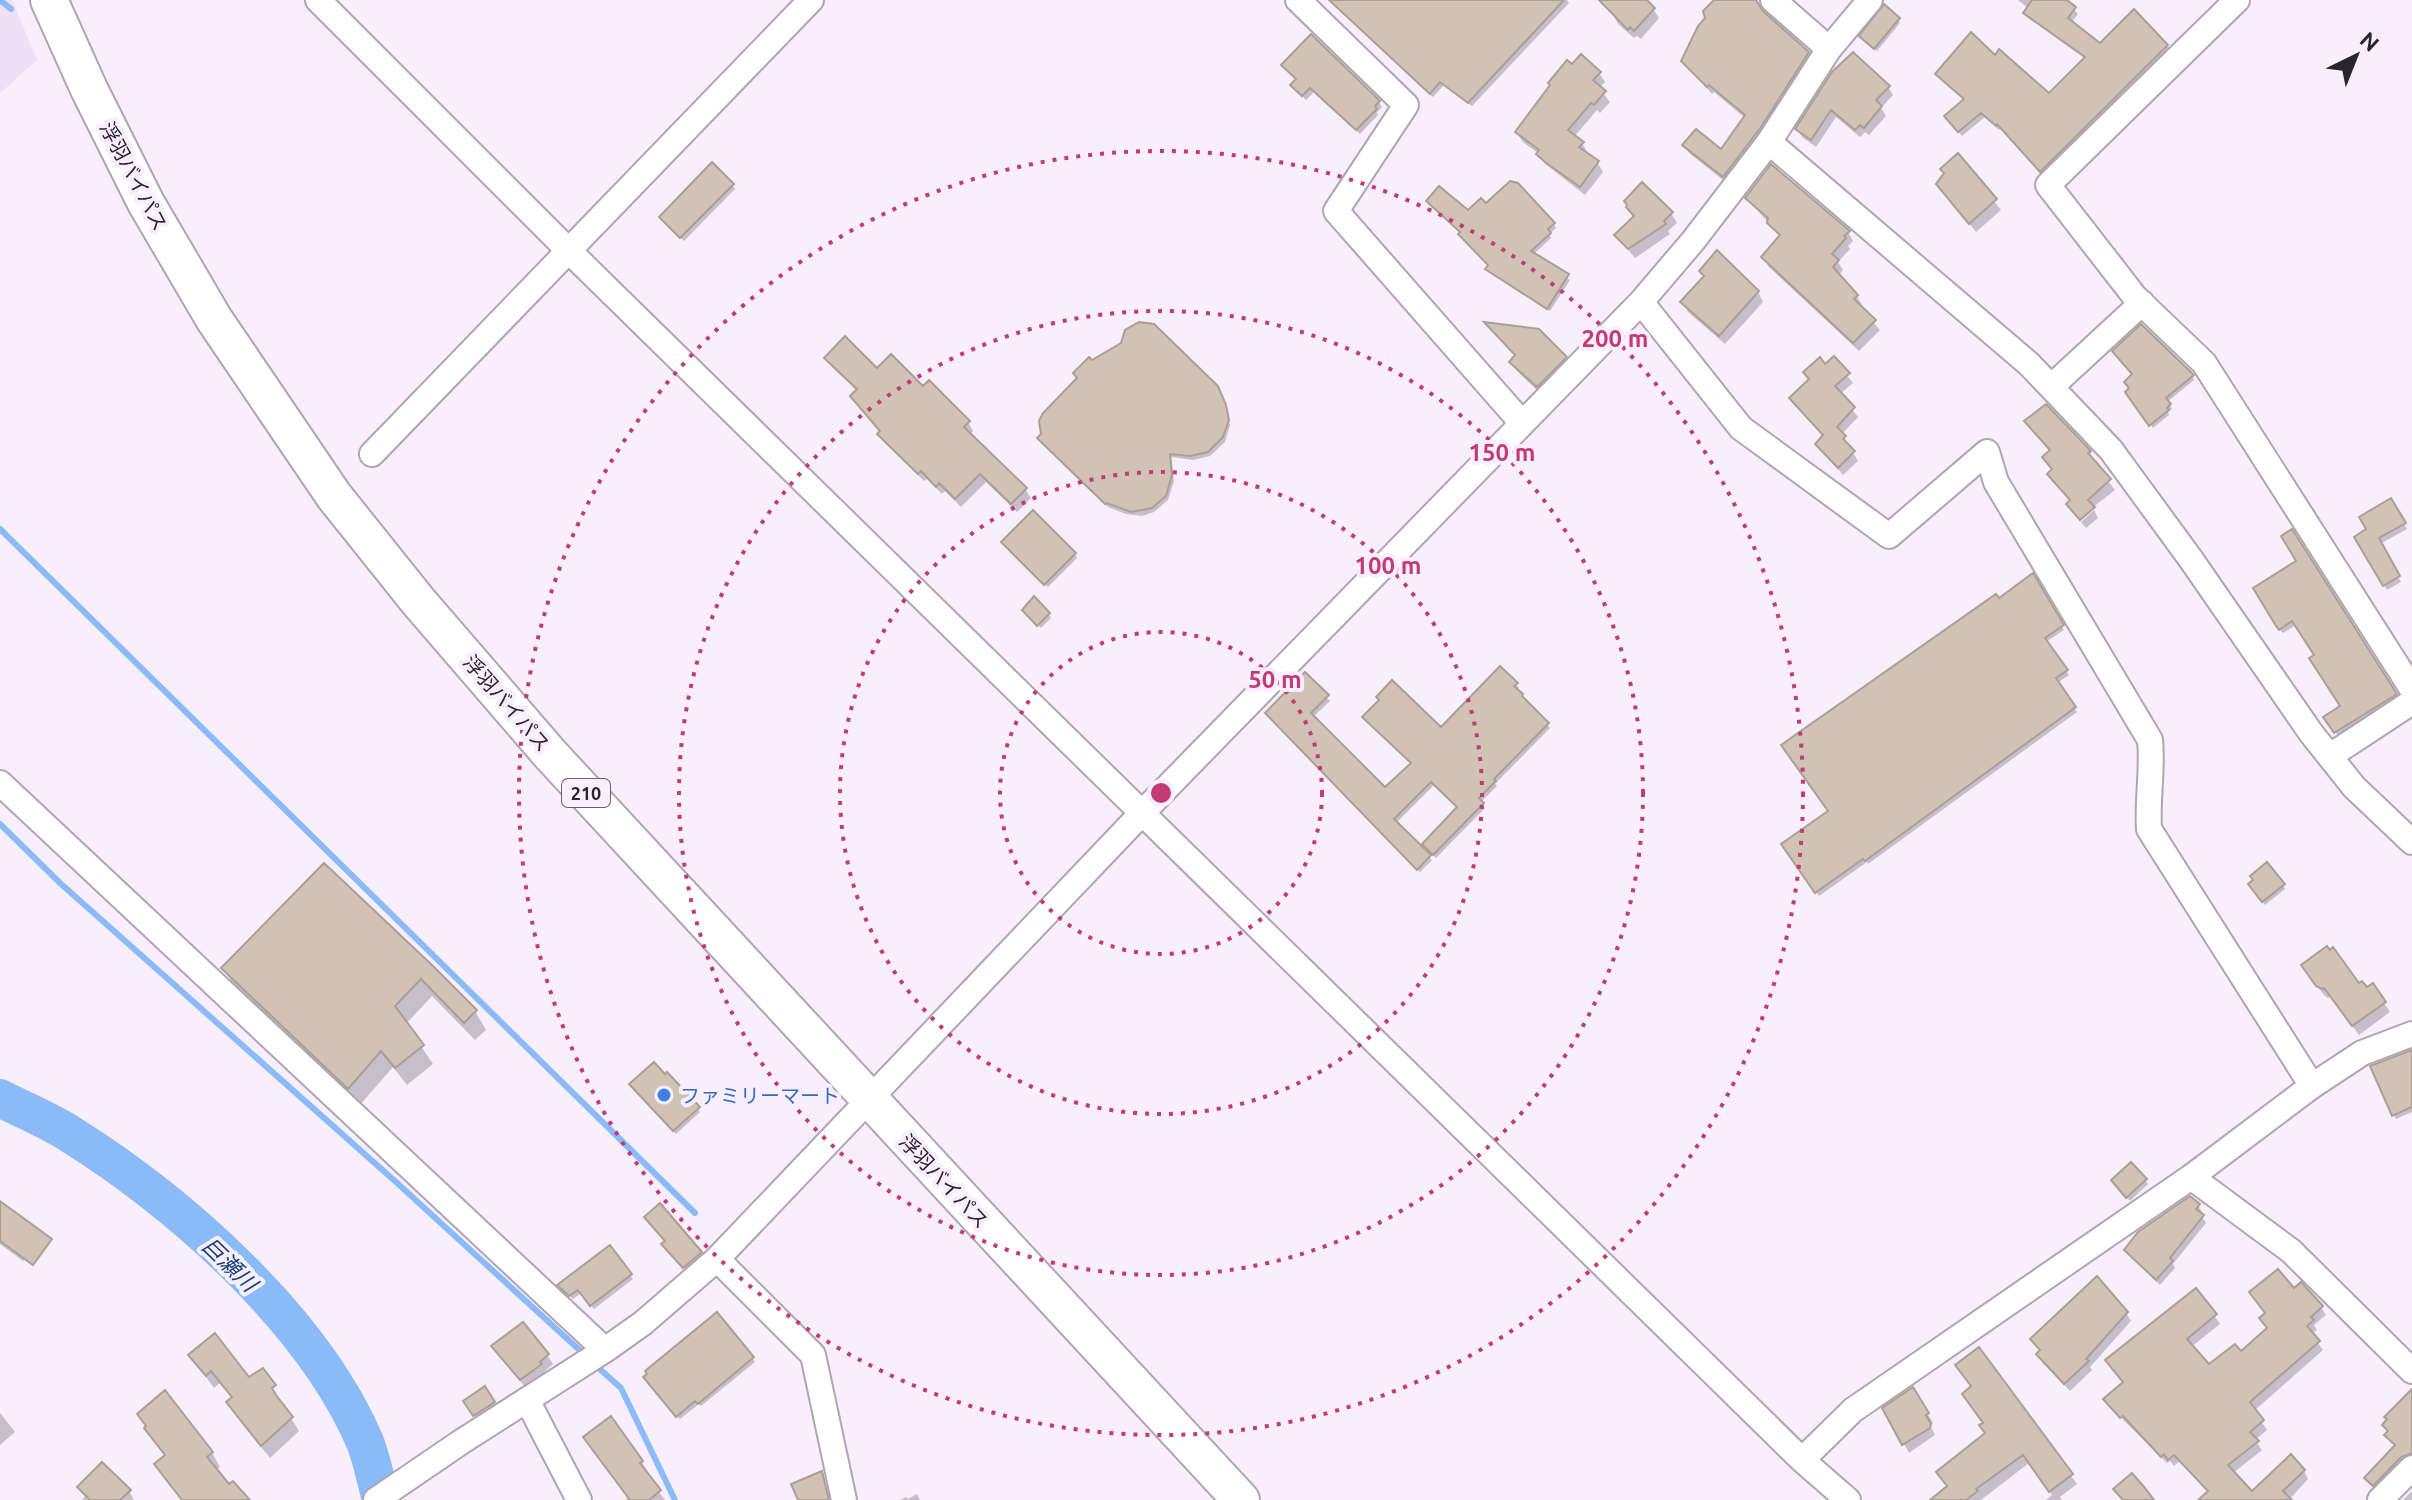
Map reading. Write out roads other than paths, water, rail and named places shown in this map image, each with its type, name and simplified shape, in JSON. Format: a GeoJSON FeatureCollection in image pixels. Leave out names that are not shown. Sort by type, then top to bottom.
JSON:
{"type":"FeatureCollection","features":[{"type":"Feature","properties":{"kind":"highway","name":"浮羽バイパス"},"geometry":{"type":"LineString","coordinates":[[49,0],[146,203],[214,319],[334,496],[418,601],[550,754],[1241,1500]]}},
{"type":"Feature","properties":{"kind":"street"},"geometry":{"type":"LineString","coordinates":[[318,0],[569,251],[1802,1460],[1848,1500]]}},
{"type":"Feature","properties":{"kind":"street"},"geometry":{"type":"LineString","coordinates":[[372,454],[811,0]]}},
{"type":"Feature","properties":{"kind":"street"},"geometry":{"type":"LineString","coordinates":[[1298,0],[1406,105],[1336,211],[1522,423]]}},
{"type":"Feature","properties":{"kind":"street"},"geometry":{"type":"LineString","coordinates":[[1773,0],[1829,49]]}},
{"type":"Feature","properties":{"kind":"street"},"geometry":{"type":"LineString","coordinates":[[376,1500],[605,1350],[643,1323],[717,1259],[1143,812],[1641,302],[1693,241],[1769,142],[1829,49],[1870,0]]}},
{"type":"Feature","properties":{"kind":"street"},"geometry":{"type":"LineString","coordinates":[[2237,0],[2048,185],[2142,303],[2204,363],[2412,689]]}},
{"type":"Feature","properties":{"kind":"street"},"geometry":{"type":"LineString","coordinates":[[1769,142],[2029,364],[2111,450],[2330,756],[2354,787],[2412,842]]}},
{"type":"Feature","properties":{"kind":"street"},"geometry":{"type":"LineString","coordinates":[[1641,302],[1741,428],[1889,536],[1987,452],[1996,482],[2150,740],[2149,829],[2312,1086]]}},
{"type":"Feature","properties":{"kind":"street"},"geometry":{"type":"LineString","coordinates":[[2051,387],[2142,303]]}},
{"type":"Feature","properties":{"kind":"street"},"geometry":{"type":"LineString","coordinates":[[2330,756],[2412,702]]}},
{"type":"Feature","properties":{"kind":"street"},"geometry":{"type":"LineString","coordinates":[[0,783],[605,1350]]}},
{"type":"Feature","properties":{"kind":"street"},"geometry":{"type":"LineString","coordinates":[[1802,1460],[1853,1410],[2191,1177],[2312,1086],[2362,1053],[2412,1034]]}},
{"type":"Feature","properties":{"kind":"street"},"geometry":{"type":"LineString","coordinates":[[2191,1177],[2291,1251],[2412,1371]]}},
{"type":"Feature","properties":{"kind":"street"},"geometry":{"type":"LineString","coordinates":[[717,1259],[813,1355],[844,1500]]}},
{"type":"Feature","properties":{"kind":"street"},"geometry":{"type":"LineString","coordinates":[[527,1400],[579,1500]]}},
{"type":"Feature","properties":{"kind":"street"},"geometry":{"type":"LineString","coordinates":[[2380,1500],[2412,1468]]}},
{"type":"Feature","properties":{"kind":"waterway"},"geometry":{"type":"LineString","coordinates":[[0,0],[11,9]]}},
{"type":"Feature","properties":{"kind":"waterway"},"geometry":{"type":"LineString","coordinates":[[0,529],[695,1213]]}},
{"type":"Feature","properties":{"kind":"waterway"},"geometry":{"type":"LineString","coordinates":[[0,824],[60,883],[586,1356]]}},
{"type":"Feature","properties":{"kind":"waterway","name":"巨瀬川"},"geometry":{"type":"LineString","coordinates":[[0,1098],[62,1129],[155,1194],[239,1268],[278,1309],[342,1397],[365,1442],[381,1500]]}},
{"type":"Feature","properties":{"kind":"waterway"},"geometry":{"type":"LineString","coordinates":[[594,1364],[621,1388],[675,1500]]}},
{"type":"Feature","properties":{"kind":"place","name":"ファミリーマート"},"geometry":{"type":"Point","coordinates":[664,1095]}}]}
